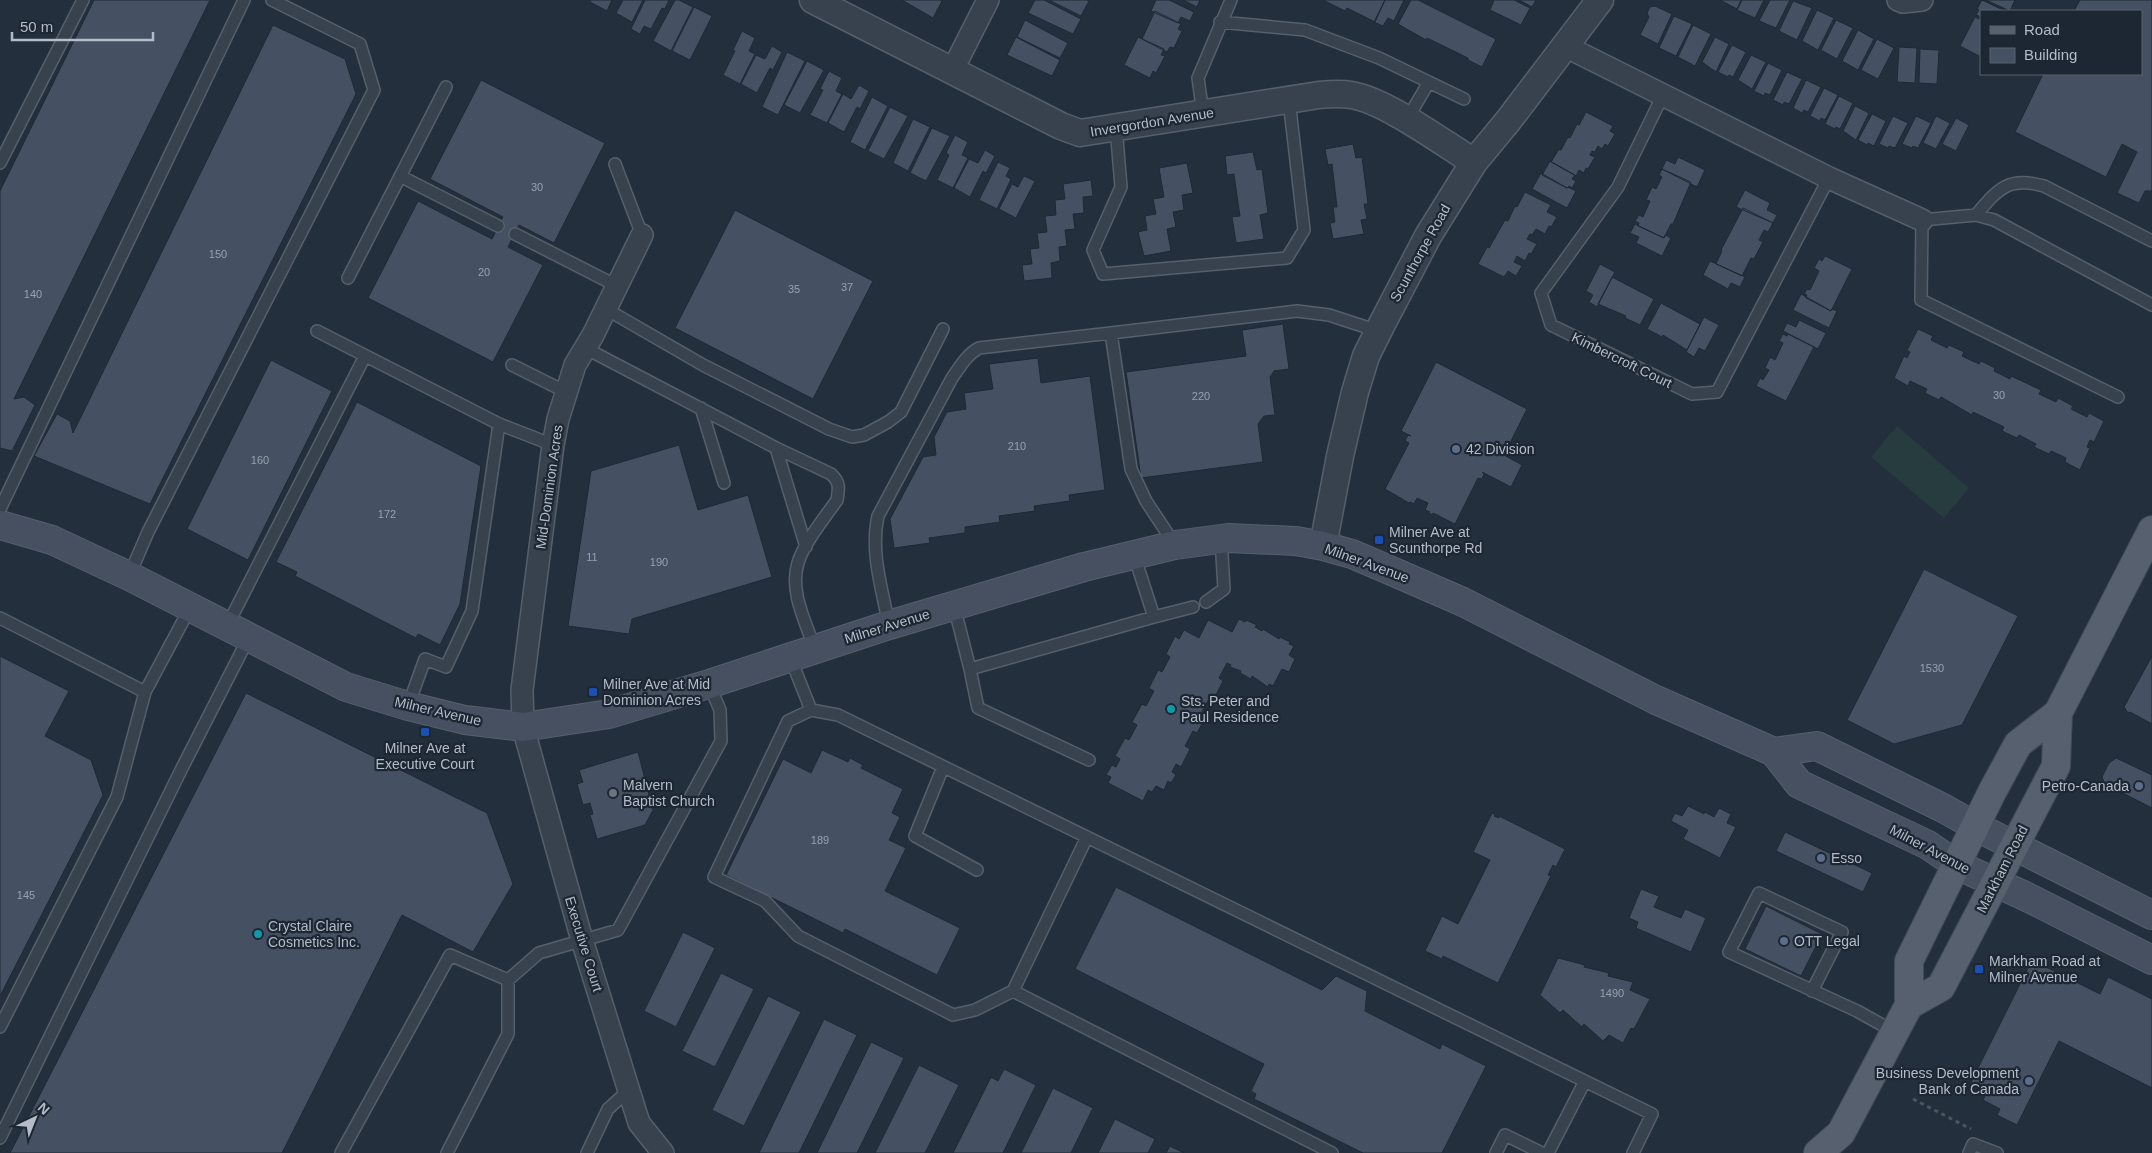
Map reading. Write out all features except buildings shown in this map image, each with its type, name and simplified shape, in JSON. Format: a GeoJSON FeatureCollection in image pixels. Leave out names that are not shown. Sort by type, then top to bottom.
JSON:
{"type":"FeatureCollection","features":[{"type":"Feature","properties":{"kind":"main road","name":"Milner Avenue"},"geometry":{"type":"LineString","coordinates":[[0,525],[52,540],[129,576],[346,687],[408,706],[465,720],[523,726],[609,714],[710,684],[889,625],[1084,567],[1175,545],[1221,539],[1296,541],[1323,546],[1378,565],[1463,602],[1656,700],[1774,752],[1798,784],[1928,845],[1958,865],[2152,960]]}},
{"type":"Feature","properties":{"kind":"main road","name":"Markham Road"},"geometry":{"type":"LineString","coordinates":[[1909,1005],[1941,987],[2056,766],[2058,713],[2152,530]]}},
{"type":"Feature","properties":{"kind":"main road","name":"Markham Road"},"geometry":{"type":"LineString","coordinates":[[1818,1153],[1841,1143],[1909,1005],[1909,961],[1958,865],[1975,826],[2018,744],[2058,713]]}},
{"type":"Feature","properties":{"kind":"main road"},"geometry":{"type":"LineString","coordinates":[[1774,752],[1817,746],[2152,915]]}},
{"type":"Feature","properties":{"kind":"street","name":"Invergordon Avenue"},"geometry":{"type":"LineString","coordinates":[[813,0],[1061,126],[1080,133],[1319,95],[1351,95],[1376,104],[1474,162]]}},
{"type":"Feature","properties":{"kind":"street"},"geometry":{"type":"LineString","coordinates":[[952,71],[988,0]]}},
{"type":"Feature","properties":{"kind":"street","name":"Scunthorpe Road"},"geometry":{"type":"LineString","coordinates":[[1323,546],[1340,456],[1355,392],[1366,356],[1378,331],[1428,236],[1474,162],[1508,121],[1600,0]]}},
{"type":"Feature","properties":{"kind":"street"},"geometry":{"type":"LineString","coordinates":[[1898,0],[1903,2],[1922,0]]}},
{"type":"Feature","properties":{"kind":"street"},"geometry":{"type":"LineString","coordinates":[[1565,46],[1829,178],[1922,220]]}},
{"type":"Feature","properties":{"kind":"street","name":"Mid-Dominion Acres"},"geometry":{"type":"LineString","coordinates":[[523,726],[522,682],[558,419],[576,365],[606,309],[642,234]]}},
{"type":"Feature","properties":{"kind":"street","name":"Executive Court"},"geometry":{"type":"LineString","coordinates":[[523,726],[582,940],[628,1090],[639,1123],[663,1153]]}},
{"type":"Feature","properties":{"kind":"lane"},"geometry":{"type":"LineString","coordinates":[[0,163],[83,0]]}},
{"type":"Feature","properties":{"kind":"lane"},"geometry":{"type":"LineString","coordinates":[[0,509],[244,0]]}},
{"type":"Feature","properties":{"kind":"lane"},"geometry":{"type":"LineString","coordinates":[[129,576],[148,532],[374,90],[360,44],[272,0]]}},
{"type":"Feature","properties":{"kind":"lane"},"geometry":{"type":"LineString","coordinates":[[1203,114],[1198,78],[1220,22],[1231,0]]}},
{"type":"Feature","properties":{"kind":"lane"},"geometry":{"type":"LineString","coordinates":[[1220,22],[1305,30],[1379,58],[1464,99]]}},
{"type":"Feature","properties":{"kind":"lane"},"geometry":{"type":"LineString","coordinates":[[1406,121],[1429,82]]}},
{"type":"Feature","properties":{"kind":"lane"},"geometry":{"type":"LineString","coordinates":[[348,278],[446,87]]}},
{"type":"Feature","properties":{"kind":"lane","name":"Kimbercroft Court"},"geometry":{"type":"LineString","coordinates":[[1663,95],[1618,187],[1541,294],[1551,325],[1692,394],[1718,392],[1829,178]]}},
{"type":"Feature","properties":{"kind":"lane"},"geometry":{"type":"LineString","coordinates":[[1116,127],[1121,187],[1093,250],[1103,274],[1287,258],[1304,230],[1289,100]]}},
{"type":"Feature","properties":{"kind":"lane"},"geometry":{"type":"LineString","coordinates":[[615,164],[642,234]]}},
{"type":"Feature","properties":{"kind":"lane"},"geometry":{"type":"LineString","coordinates":[[400,176],[498,226]]}},
{"type":"Feature","properties":{"kind":"lane"},"geometry":{"type":"LineString","coordinates":[[1976,215],[2000,188],[2012,183],[2027,181],[2044,186],[2152,240]]}},
{"type":"Feature","properties":{"kind":"lane"},"geometry":{"type":"LineString","coordinates":[[2118,397],[1921,300],[1922,220],[1976,215],[1994,220],[2152,306]]}},
{"type":"Feature","properties":{"kind":"lane"},"geometry":{"type":"LineString","coordinates":[[515,234],[617,286]]}},
{"type":"Feature","properties":{"kind":"lane"},"geometry":{"type":"LineString","coordinates":[[606,309],[712,369],[829,429],[852,437],[864,435],[888,422],[901,412],[943,329]]}},
{"type":"Feature","properties":{"kind":"lane"},"geometry":{"type":"LineString","coordinates":[[889,625],[874,549],[874,532],[878,516],[952,378],[971,352],[979,348],[1297,311],[1330,315],[1378,331]]}},
{"type":"Feature","properties":{"kind":"lane"},"geometry":{"type":"LineString","coordinates":[[316,331],[499,424],[553,445]]}},
{"type":"Feature","properties":{"kind":"lane"},"geometry":{"type":"LineString","coordinates":[[1111,333],[1131,470],[1146,501],[1175,545]]}},
{"type":"Feature","properties":{"kind":"lane"},"geometry":{"type":"LineString","coordinates":[[585,348],[776,448],[831,474],[837,480],[839,488],[837,500],[798,562],[795,579],[811,710]]}},
{"type":"Feature","properties":{"kind":"lane"},"geometry":{"type":"LineString","coordinates":[[0,1138],[177,778],[238,632],[365,356]]}},
{"type":"Feature","properties":{"kind":"lane"},"geometry":{"type":"LineString","coordinates":[[512,365],[568,393]]}},
{"type":"Feature","properties":{"kind":"lane"},"geometry":{"type":"LineString","coordinates":[[702,408],[724,483]]}},
{"type":"Feature","properties":{"kind":"lane"},"geometry":{"type":"LineString","coordinates":[[408,706],[425,659],[446,666],[472,611],[499,424]]}},
{"type":"Feature","properties":{"kind":"lane"},"geometry":{"type":"LineString","coordinates":[[776,448],[806,547]]}},
{"type":"Feature","properties":{"kind":"lane"},"geometry":{"type":"LineString","coordinates":[[1206,602],[1224,589],[1221,539]]}},
{"type":"Feature","properties":{"kind":"lane"},"geometry":{"type":"LineString","coordinates":[[1134,555],[1154,617]]}},
{"type":"Feature","properties":{"kind":"lane"},"geometry":{"type":"LineString","coordinates":[[954,606],[978,708],[1090,760]]}},
{"type":"Feature","properties":{"kind":"lane"},"geometry":{"type":"LineString","coordinates":[[970,669],[1193,606]]}},
{"type":"Feature","properties":{"kind":"lane"},"geometry":{"type":"LineString","coordinates":[[0,1027],[117,797],[145,692],[190,608]]}},
{"type":"Feature","properties":{"kind":"lane"},"geometry":{"type":"LineString","coordinates":[[0,618],[145,692]]}},
{"type":"Feature","properties":{"kind":"lane"},"geometry":{"type":"LineString","coordinates":[[447,1153],[508,1034],[508,980],[539,953],[618,930],[721,741],[720,710],[710,684]]}},
{"type":"Feature","properties":{"kind":"lane"},"geometry":{"type":"LineString","coordinates":[[1087,837],[1013,991],[975,1010],[953,1014],[798,936],[765,901],[714,877],[788,721],[811,710],[838,715],[943,767],[1087,837],[1652,1114],[1632,1153]]}},
{"type":"Feature","properties":{"kind":"lane"},"geometry":{"type":"LineString","coordinates":[[943,767],[914,836],[977,870]]}},
{"type":"Feature","properties":{"kind":"lane"},"geometry":{"type":"LineString","coordinates":[[1812,991],[1842,932],[1759,893],[1729,952],[1895,1032]]}},
{"type":"Feature","properties":{"kind":"lane"},"geometry":{"type":"LineString","coordinates":[[341,1153],[450,955],[508,980]]}},
{"type":"Feature","properties":{"kind":"lane"},"geometry":{"type":"LineString","coordinates":[[1013,991],[1332,1153]]}},
{"type":"Feature","properties":{"kind":"lane"},"geometry":{"type":"LineString","coordinates":[[1548,1153],[1585,1081]]}},
{"type":"Feature","properties":{"kind":"lane"},"geometry":{"type":"LineString","coordinates":[[587,1153],[608,1109],[628,1090]]}},
{"type":"Feature","properties":{"kind":"lane"},"geometry":{"type":"LineString","coordinates":[[1496,1153],[1505,1135],[1542,1153]]}},
{"type":"Feature","properties":{"kind":"lane"},"geometry":{"type":"LineString","coordinates":[[1969,1153],[1973,1144],[1997,1153]]}},
{"type":"Feature","properties":{"kind":"path"},"geometry":{"type":"LineString","coordinates":[[1913,1099],[1977,1132]]}},
{"type":"Feature","properties":{"kind":"green space"},"geometry":{"type":"Polygon","coordinates":[[[1897,426],[1969,488],[1944,518],[1871,457],[1897,426]]]}},
{"type":"Feature","properties":{"kind":"place","name":"42 Division"},"geometry":{"type":"Point","coordinates":[1456,449]}},
{"type":"Feature","properties":{"kind":"place","name":"Milner Ave at Scunthorpe Rd"},"geometry":{"type":"Point","coordinates":[1379,540]}},
{"type":"Feature","properties":{"kind":"place","name":"Milner Ave at Mid Dominion Acres"},"geometry":{"type":"Point","coordinates":[593,692]}},
{"type":"Feature","properties":{"kind":"place","name":"Sts. Peter and Paul Residence"},"geometry":{"type":"Point","coordinates":[1171,709]}},
{"type":"Feature","properties":{"kind":"place","name":"Milner Ave at Executive Court"},"geometry":{"type":"Point","coordinates":[425,732]}},
{"type":"Feature","properties":{"kind":"place","name":"Petro-Canada"},"geometry":{"type":"Point","coordinates":[2139,786]}},
{"type":"Feature","properties":{"kind":"place","name":"Malvern Baptist Church"},"geometry":{"type":"Point","coordinates":[613,793]}},
{"type":"Feature","properties":{"kind":"place","name":"Esso"},"geometry":{"type":"Point","coordinates":[1821,858]}},
{"type":"Feature","properties":{"kind":"place","name":"Crystal Claire Cosmetics Inc."},"geometry":{"type":"Point","coordinates":[258,934]}},
{"type":"Feature","properties":{"kind":"place","name":"OTT Legal"},"geometry":{"type":"Point","coordinates":[1784,941]}},
{"type":"Feature","properties":{"kind":"place","name":"Markham Road at Milner Avenue"},"geometry":{"type":"Point","coordinates":[1979,969]}},
{"type":"Feature","properties":{"kind":"place","name":"Business Development Bank of Canada"},"geometry":{"type":"Point","coordinates":[2029,1081]}}]}
